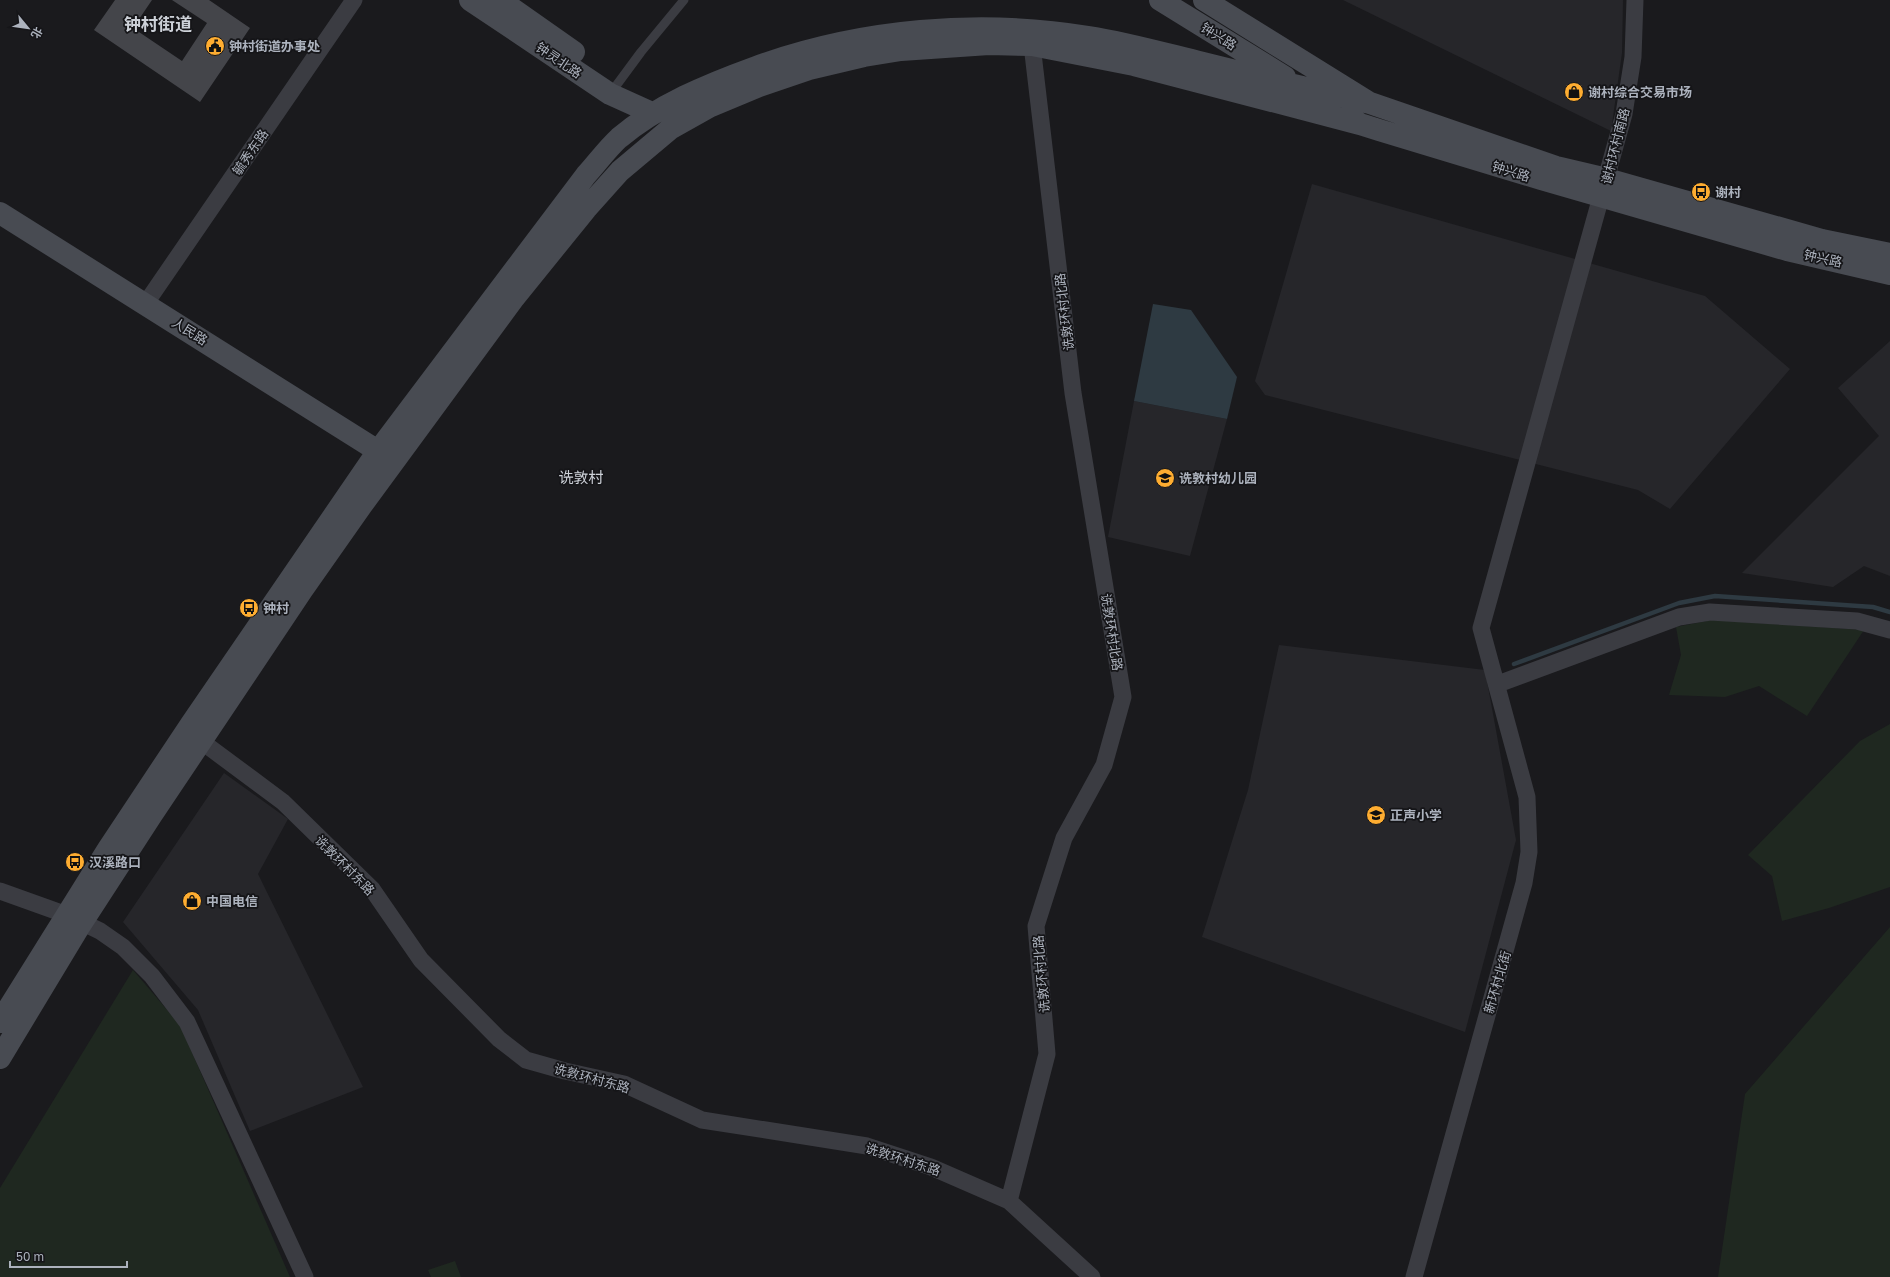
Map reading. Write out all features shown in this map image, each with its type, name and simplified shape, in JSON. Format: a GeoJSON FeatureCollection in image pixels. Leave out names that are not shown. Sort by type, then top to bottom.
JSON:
{"type":"FeatureCollection","features":[{"type":"Feature","properties":{"kind":"main road","name":"钟灵北路"},"geometry":{"type":"LineString","coordinates":[[470,0],[652,113]]}},
{"type":"Feature","properties":{"kind":"main road","name":"钟灵北路"},"geometry":{"type":"LineString","coordinates":[[500,0],[614,89]]}},
{"type":"Feature","properties":{"kind":"main road","name":"钟兴路"},"geometry":{"type":"LineString","coordinates":[[1160,0],[1360,124],[1416,142],[1822,240],[1890,254]]}},
{"type":"Feature","properties":{"kind":"main road","name":"钟兴路"},"geometry":{"type":"LineString","coordinates":[[1204,0],[1370,103],[1556,167],[1604,188],[1786,250],[1890,274]]}},
{"type":"Feature","properties":{"kind":"main road"},"geometry":{"type":"LineString","coordinates":[[0,1058],[75,918],[196,717],[378,451],[586,175],[618,139],[652,113],[740,73],[820,46],[894,33],[974,28],[1050,32],[1117,42],[1360,124]]}},
{"type":"Feature","properties":{"kind":"main road"},"geometry":{"type":"LineString","coordinates":[[1228,79],[1253,30]]}},
{"type":"Feature","properties":{"kind":"main road"},"geometry":{"type":"LineString","coordinates":[[0,1022],[201,741],[358,512],[514,298],[586,209],[620,171],[670,129],[710,106],[759,86],[809,70],[864,56],[901,50],[976,44],[1032,45],[1134,65],[1228,79],[1300,87],[1370,103]]}},
{"type":"Feature","properties":{"kind":"main road","name":"人民路"},"geometry":{"type":"LineString","coordinates":[[0,213],[146,303],[378,451]]}},
{"type":"Feature","properties":{"kind":"street","name":"毓秀东路"},"geometry":{"type":"LineString","coordinates":[[146,303],[354,0]]}},
{"type":"Feature","properties":{"kind":"street","name":"谢村环村南路"},"geometry":{"type":"LineString","coordinates":[[1498,684],[1481,628],[1624,114],[1633,57],[1635,0]]}},
{"type":"Feature","properties":{"kind":"street","name":"诜敦环村北路"},"geometry":{"type":"LineString","coordinates":[[1009,1201],[1047,1054],[1036,926],[1064,838],[1104,765],[1123,697],[1073,392],[1032,45]]}},
{"type":"Feature","properties":{"kind":"street","name":"钟灵北路"},"geometry":{"type":"LineString","coordinates":[[652,113],[670,129]]}},
{"type":"Feature","properties":{"kind":"street"},"geometry":{"type":"LineString","coordinates":[[1498,684],[1679,617],[1710,612],[1857,621],[1890,630]]}},
{"type":"Feature","properties":{"kind":"street","name":"新环村北街"},"geometry":{"type":"LineString","coordinates":[[1414,1277],[1524,883],[1529,852],[1527,797],[1498,684]]}},
{"type":"Feature","properties":{"kind":"street","name":"诜敦环村东路"},"geometry":{"type":"LineString","coordinates":[[201,741],[283,802],[372,889],[421,960],[499,1039],[526,1060],[565,1071],[624,1084],[702,1120],[867,1146],[931,1167],[1009,1201],[1092,1277]]}},
{"type":"Feature","properties":{"kind":"street"},"geometry":{"type":"LineString","coordinates":[[0,891],[75,918],[100,931],[123,947],[152,976],[187,1022],[305,1277]]}},
{"type":"Feature","properties":{"kind":"lane"},"geometry":{"type":"LineString","coordinates":[[614,89],[641,52],[684,0]]}},
{"type":"Feature","properties":{"kind":"shaded area","name":"谢村综合交易市场"},"geometry":{"type":"Polygon","coordinates":[[[1343,0],[1623,0],[1622,53],[1611,131],[1343,0]]]}},
{"type":"Feature","properties":{"kind":"shaded area"},"geometry":{"type":"Polygon","coordinates":[[[1312,184],[1705,296],[1790,369],[1670,509],[1638,490],[1265,395],[1255,381],[1312,184]]]}},
{"type":"Feature","properties":{"kind":"shaded area"},"geometry":{"type":"Polygon","coordinates":[[[1153,304],[1191,310],[1237,377],[1227,419],[1134,401],[1153,304]]]}},
{"type":"Feature","properties":{"kind":"shaded area"},"geometry":{"type":"Polygon","coordinates":[[[1890,341],[1890,576],[1864,566],[1833,587],[1742,573],[1879,436],[1838,388],[1890,341]]]}},
{"type":"Feature","properties":{"kind":"shaded area","name":"诜敦村幼儿园"},"geometry":{"type":"Polygon","coordinates":[[[1134,401],[1227,419],[1190,556],[1108,537],[1134,401]]]}},
{"type":"Feature","properties":{"kind":"shaded area"},"geometry":{"type":"Polygon","coordinates":[[[1712,620],[1864,630],[1807,716],[1759,686],[1725,697],[1669,695],[1681,655],[1676,627],[1712,620]]]}},
{"type":"Feature","properties":{"kind":"shaded area","name":"正声小学"},"geometry":{"type":"Polygon","coordinates":[[[1279,645],[1485,670],[1516,840],[1465,1032],[1202,937],[1248,790],[1279,645]]]}},
{"type":"Feature","properties":{"kind":"shaded area"},"geometry":{"type":"Polygon","coordinates":[[[1890,724],[1890,887],[1829,908],[1782,921],[1772,876],[1748,855],[1860,741],[1890,724]]]}},
{"type":"Feature","properties":{"kind":"shaded area"},"geometry":{"type":"Polygon","coordinates":[[[224,773],[288,819],[258,874],[363,1087],[250,1131],[198,1010],[123,922],[224,773]]]}},
{"type":"Feature","properties":{"kind":"shaded area"},"geometry":{"type":"Polygon","coordinates":[[[1890,927],[1890,1277],[1718,1277],[1745,1094],[1890,927]]]}},
{"type":"Feature","properties":{"kind":"shaded area"},"geometry":{"type":"Polygon","coordinates":[[[133,970],[180,1025],[290,1277],[0,1277],[0,1188],[133,970]]]}},
{"type":"Feature","properties":{"kind":"shaded area"},"geometry":{"type":"Polygon","coordinates":[[[455,1261],[461,1277],[431,1277],[428,1270],[455,1261]]]}},
{"type":"Feature","properties":{"kind":"building","name":"钟村街道办事处"},"geometry":{"type":"Polygon","coordinates":[[[115,0],[152,0],[133,28],[182,61],[207,23],[172,0],[209,0],[250,28],[200,102],[94,30],[115,0]]]}},
{"type":"Feature","properties":{"kind":"waterway"},"geometry":{"type":"LineString","coordinates":[[1514,664],[1679,603],[1715,596],[1873,607],[1890,612]]}},
{"type":"Feature","properties":{"kind":"place","name":"钟村街道办事处"},"geometry":{"type":"Point","coordinates":[215,46]}},
{"type":"Feature","properties":{"kind":"place","name":"谢村综合交易市场"},"geometry":{"type":"Point","coordinates":[1574,92]}},
{"type":"Feature","properties":{"kind":"place","name":"谢村"},"geometry":{"type":"Point","coordinates":[1701,192]}},
{"type":"Feature","properties":{"kind":"place","name":"诜敦村幼儿园"},"geometry":{"type":"Point","coordinates":[1165,478]}},
{"type":"Feature","properties":{"kind":"place","name":"钟村"},"geometry":{"type":"Point","coordinates":[249,608]}},
{"type":"Feature","properties":{"kind":"place","name":"正声小学"},"geometry":{"type":"Point","coordinates":[1376,815]}},
{"type":"Feature","properties":{"kind":"place","name":"汉溪路口"},"geometry":{"type":"Point","coordinates":[75,862]}},
{"type":"Feature","properties":{"kind":"place","name":"中国电信"},"geometry":{"type":"Point","coordinates":[192,901]}},
{"type":"Feature","properties":{"kind":"district","name":"钟村街道"},"geometry":{"type":"Point","coordinates":[158,23]}},
{"type":"Feature","properties":{"kind":"district","name":"诜敦村"},"geometry":{"type":"Point","coordinates":[581,477]}}]}
